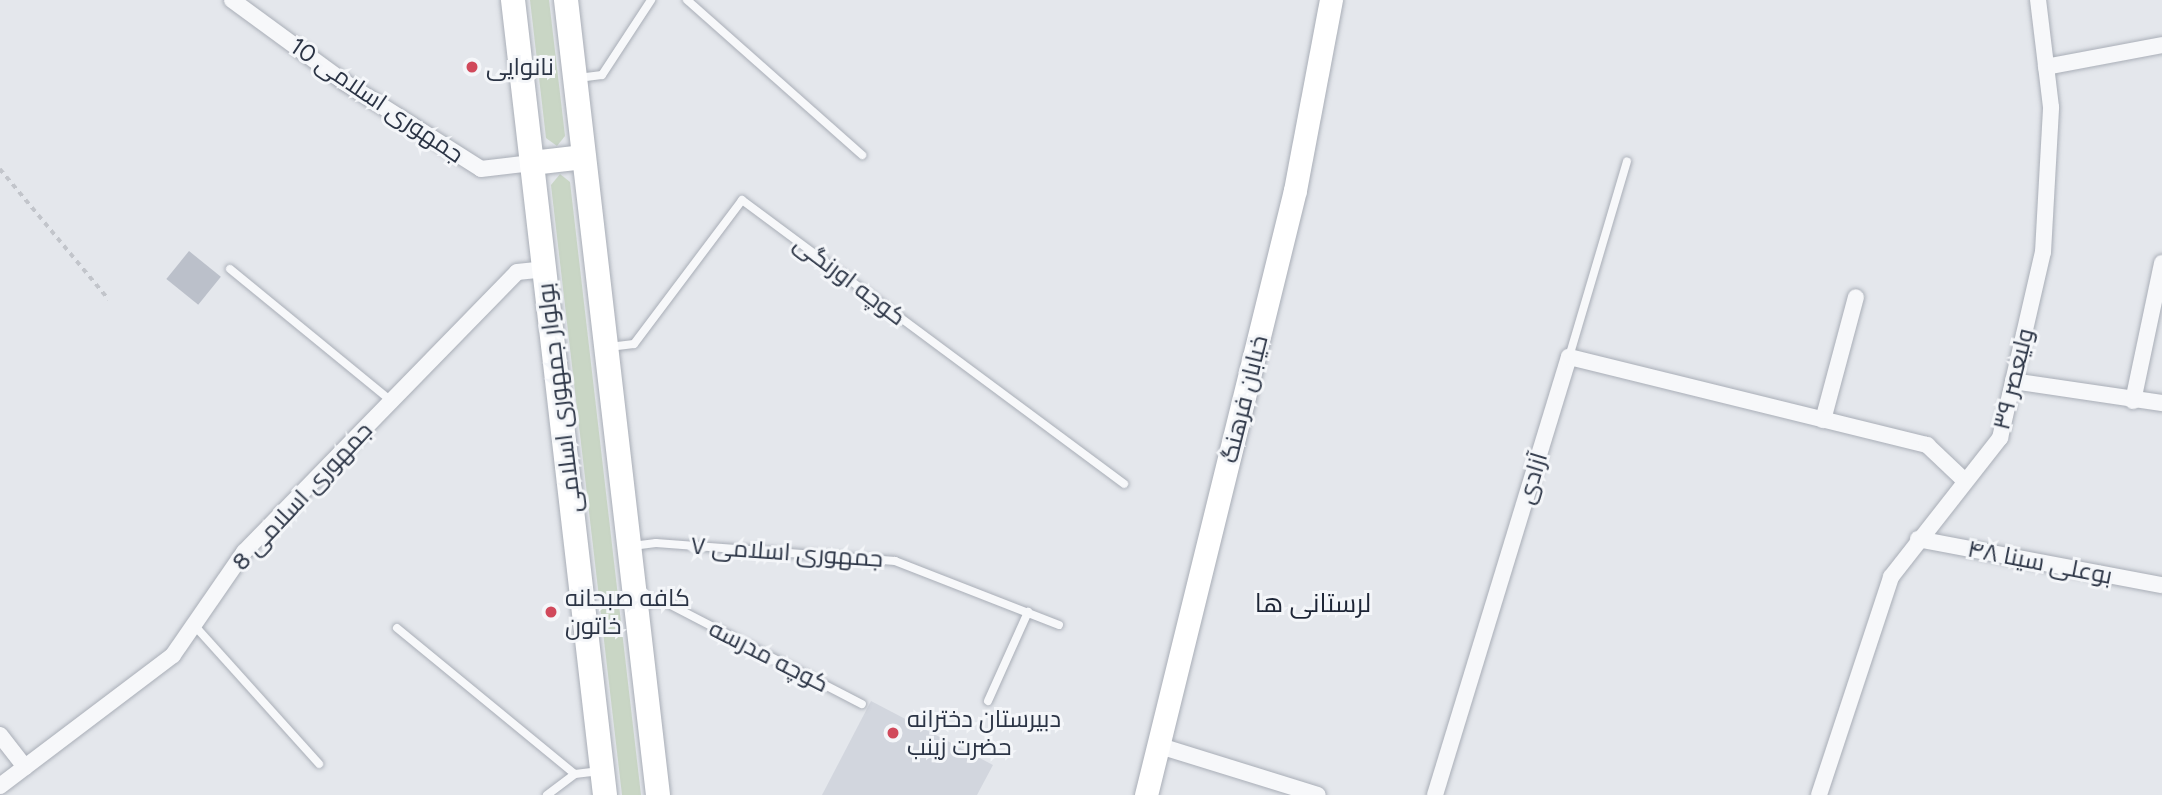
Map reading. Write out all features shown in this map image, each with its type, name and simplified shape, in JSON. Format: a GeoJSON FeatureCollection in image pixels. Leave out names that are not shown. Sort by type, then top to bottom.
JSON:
{"type":"FeatureCollection","features":[{"type":"Feature","properties":{"kind":"main road","name":"بولوار جمهوری اسلامی"},"geometry":{"type":"LineString","coordinates":[[513,0],[604,783]]}},
{"type":"Feature","properties":{"kind":"main road"},"geometry":{"type":"LineString","coordinates":[[566,0],[658,795]]}},
{"type":"Feature","properties":{"kind":"main road"},"geometry":{"type":"LineString","coordinates":[[532,163],[584,157]]}},
{"type":"Feature","properties":{"kind":"street","name":"جمهوری اسلامی 10"},"geometry":{"type":"LineString","coordinates":[[232,0],[344,82],[481,169],[532,163]]}},
{"type":"Feature","properties":{"kind":"street","name":"خیابان فرهنگ"},"geometry":{"type":"LineString","coordinates":[[1146,795],[1295,190],[1331,0]]}},
{"type":"Feature","properties":{"kind":"street","name":"ولیعصر ۳۹"},"geometry":{"type":"LineString","coordinates":[[1819,795],[1891,577],[1918,539],[2000,438],[2043,252],[2051,107],[2038,0]]}},
{"type":"Feature","properties":{"kind":"street"},"geometry":{"type":"LineString","coordinates":[[2046,67],[2162,45]]}},
{"type":"Feature","properties":{"kind":"street"},"geometry":{"type":"LineString","coordinates":[[2133,401],[2162,263]]}},
{"type":"Feature","properties":{"kind":"street","name":"جمهوری اسلامی 8"},"geometry":{"type":"LineString","coordinates":[[0,786],[173,655],[244,552],[517,272],[544,269]]}},
{"type":"Feature","properties":{"kind":"street"},"geometry":{"type":"LineString","coordinates":[[1823,420],[1856,297]]}},
{"type":"Feature","properties":{"kind":"street"},"geometry":{"type":"LineString","coordinates":[[1569,357],[1927,445],[1965,481]]}},
{"type":"Feature","properties":{"kind":"street","name":"آزادی"},"geometry":{"type":"LineString","coordinates":[[1435,795],[1569,357]]}},
{"type":"Feature","properties":{"kind":"street"},"geometry":{"type":"LineString","coordinates":[[2013,381],[2133,401],[2162,403]]}},
{"type":"Feature","properties":{"kind":"street","name":"بوعلی سینا ۴۸"},"geometry":{"type":"LineString","coordinates":[[1918,539],[2162,585]]}},
{"type":"Feature","properties":{"kind":"street"},"geometry":{"type":"LineString","coordinates":[[0,735],[25,766]]}},
{"type":"Feature","properties":{"kind":"street"},"geometry":{"type":"LineString","coordinates":[[1160,746],[1318,795]]}},
{"type":"Feature","properties":{"kind":"lane"},"geometry":{"type":"LineString","coordinates":[[575,78],[602,75],[651,0]]}},
{"type":"Feature","properties":{"kind":"lane"},"geometry":{"type":"LineString","coordinates":[[687,0],[862,155]]}},
{"type":"Feature","properties":{"kind":"lane","name":"آزادی"},"geometry":{"type":"LineString","coordinates":[[1569,357],[1627,161]]}},
{"type":"Feature","properties":{"kind":"lane","name":"کوچه اورنگی"},"geometry":{"type":"LineString","coordinates":[[606,347],[634,344],[742,200],[1124,484]]}},
{"type":"Feature","properties":{"kind":"lane"},"geometry":{"type":"LineString","coordinates":[[230,269],[391,401]]}},
{"type":"Feature","properties":{"kind":"lane","name":"جمهوری اسلامی ۷"},"geometry":{"type":"LineString","coordinates":[[629,546],[656,543],[895,561],[1059,625]]}},
{"type":"Feature","properties":{"kind":"lane","name":"کوچه مدرسه"},"geometry":{"type":"LineString","coordinates":[[636,604],[663,601],[862,704]]}},
{"type":"Feature","properties":{"kind":"lane"},"geometry":{"type":"LineString","coordinates":[[988,701],[1028,612]]}},
{"type":"Feature","properties":{"kind":"lane"},"geometry":{"type":"LineString","coordinates":[[194,625],[318,764]]}},
{"type":"Feature","properties":{"kind":"lane"},"geometry":{"type":"LineString","coordinates":[[397,628],[575,774],[604,783]]}},
{"type":"Feature","properties":{"kind":"lane"},"geometry":{"type":"LineString","coordinates":[[547,795],[575,774]]}},
{"type":"Feature","properties":{"kind":"path"},"geometry":{"type":"LineString","coordinates":[[0,169],[108,300]]}},
{"type":"Feature","properties":{"kind":"shaded area","name":"دبیرستان دخترانه حضرت زینب"},"geometry":{"type":"Polygon","coordinates":[[[871,701],[993,765],[977,795],[822,795],[871,701]]]}},
{"type":"Feature","properties":{"kind":"green space"},"geometry":{"type":"Polygon","coordinates":[[[530,0],[549,0],[565,136],[557,146],[546,138],[530,0]]]}},
{"type":"Feature","properties":{"kind":"green space"},"geometry":{"type":"Polygon","coordinates":[[[560,174],[570,182],[641,795],[622,795],[551,185],[560,174]]]}},
{"type":"Feature","properties":{"kind":"building"},"geometry":{"type":"Polygon","coordinates":[[[189,251],[221,277],[198,305],[166,279],[189,251]]]}},
{"type":"Feature","properties":{"kind":"place","name":"نانوایی"},"geometry":{"type":"Point","coordinates":[472,67]}},
{"type":"Feature","properties":{"kind":"place","name":"کافه صبحانه خاتون"},"geometry":{"type":"Point","coordinates":[551,612]}},
{"type":"Feature","properties":{"kind":"place","name":"دبیرستان دخترانه حضرت زینب"},"geometry":{"type":"Point","coordinates":[893,733]}},
{"type":"Feature","properties":{"kind":"district","name":"لرستانی ها"},"geometry":{"type":"Point","coordinates":[1313,604]}}]}
